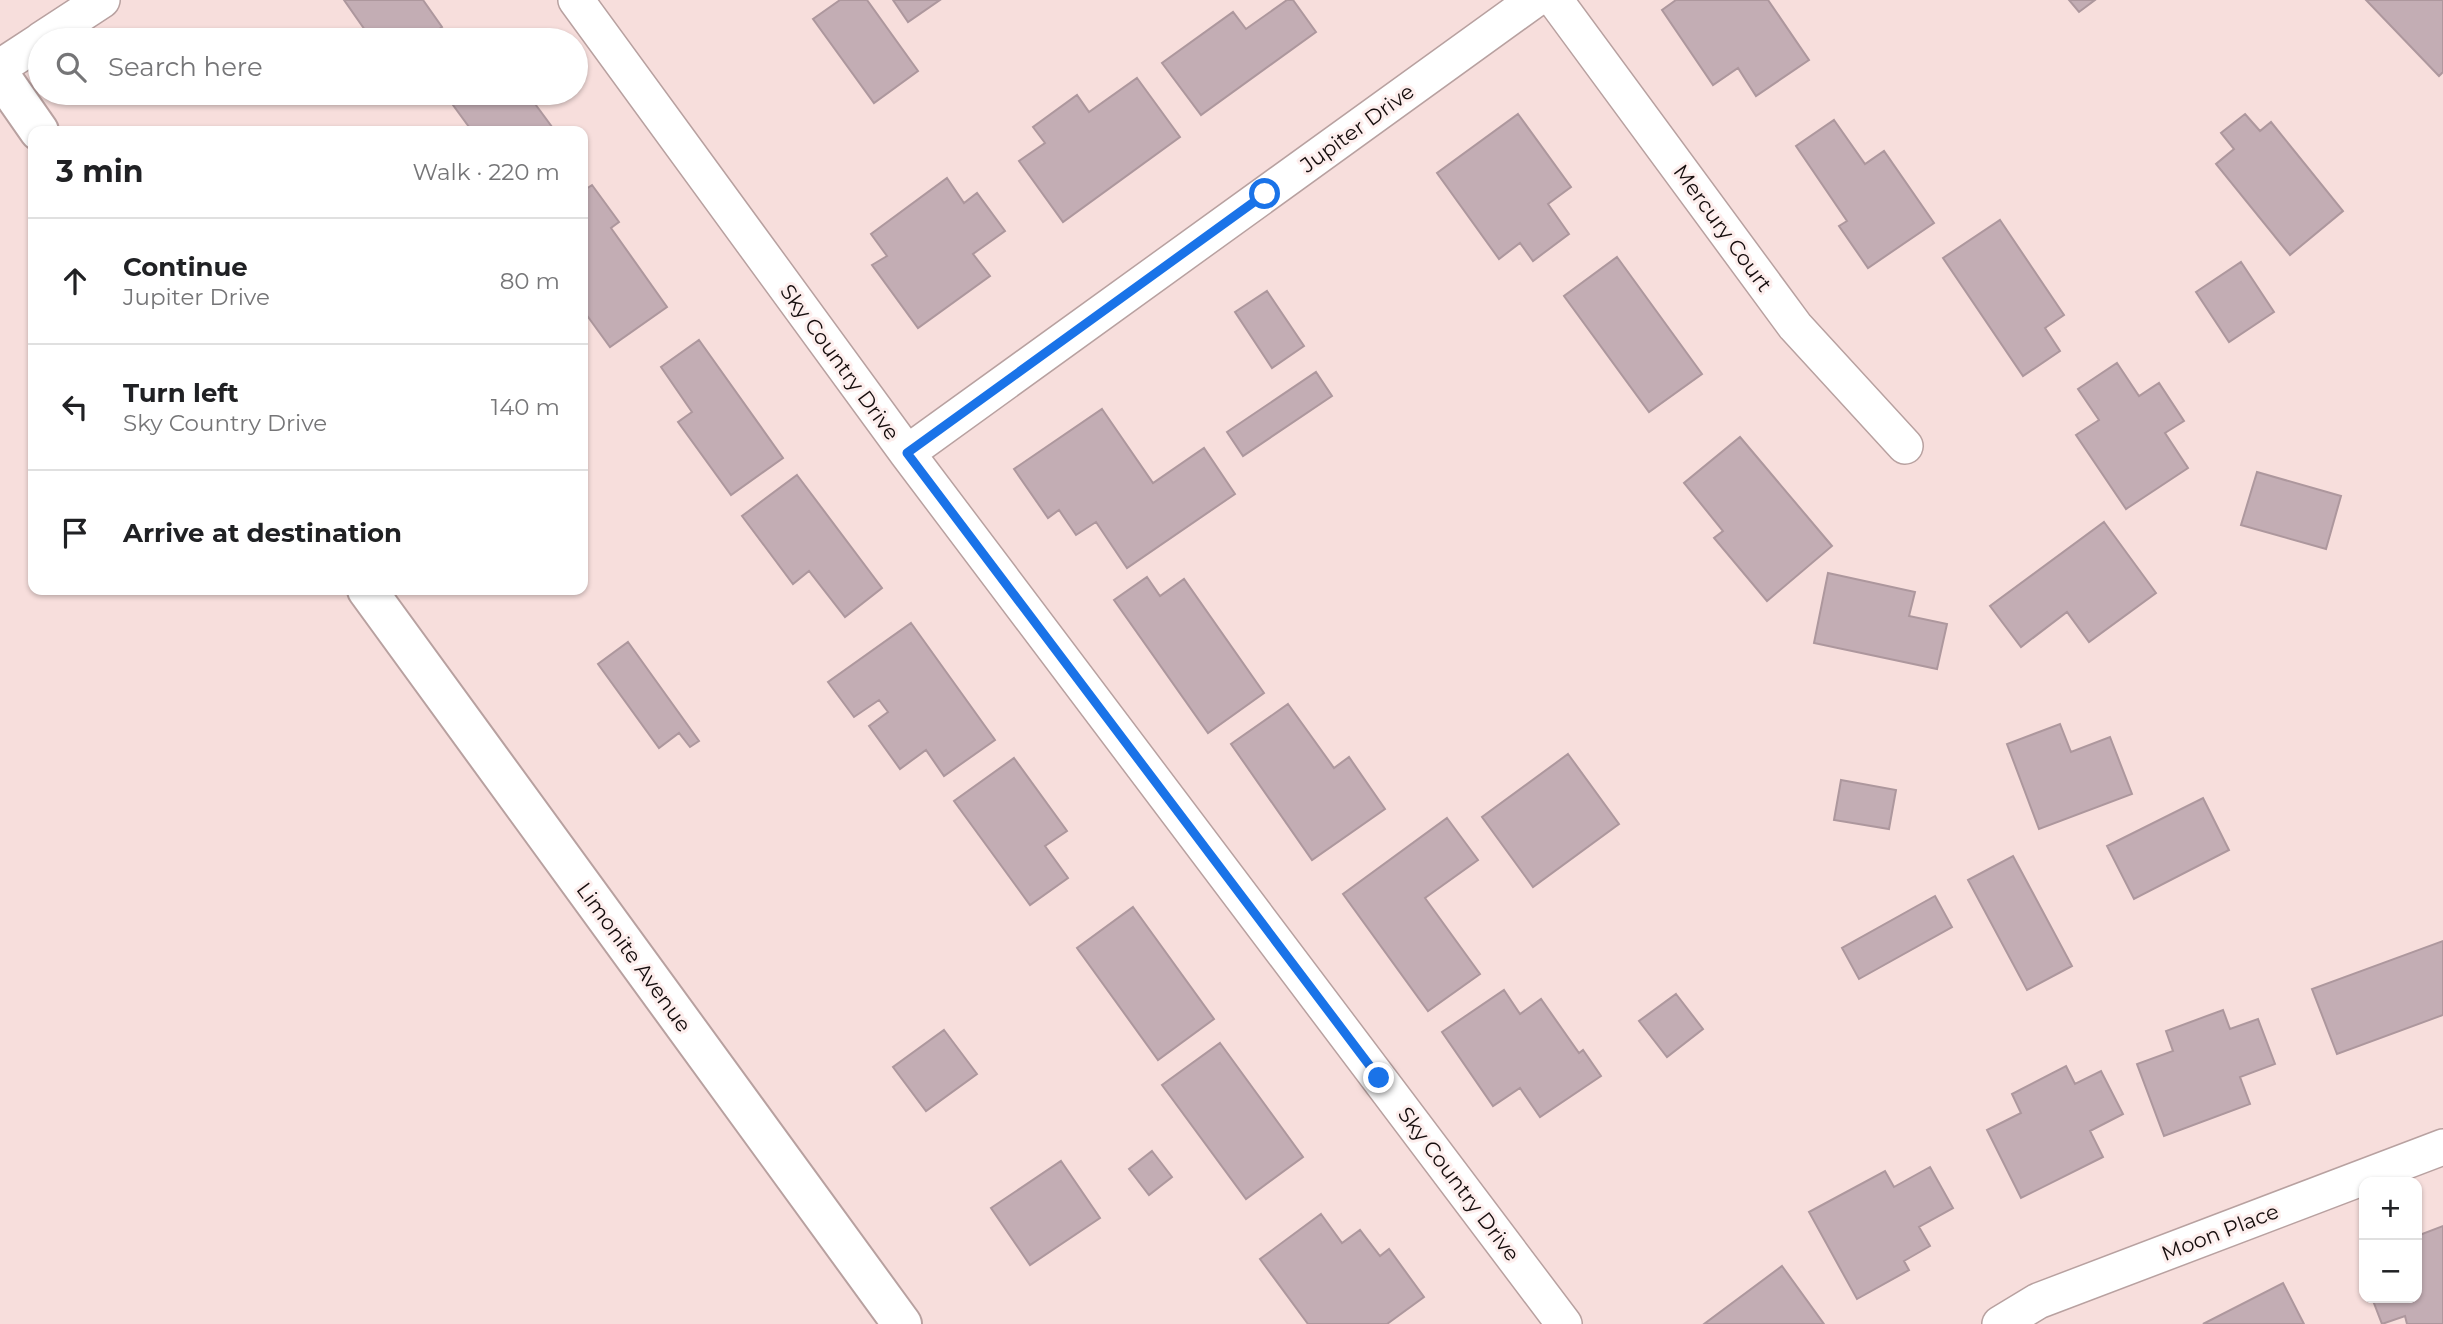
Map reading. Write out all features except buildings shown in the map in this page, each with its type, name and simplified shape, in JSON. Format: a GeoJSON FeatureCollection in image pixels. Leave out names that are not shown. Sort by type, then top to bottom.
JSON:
{"type":"FeatureCollection","features":[{"type":"Feature","properties":{"kind":"main road"},"geometry":{"type":"LineString","coordinates":[[0,75],[36,126]]}},
{"type":"Feature","properties":{"kind":"main road","name":"Limonite Avenue"},"geometry":{"type":"LineString","coordinates":[[371,595],[902,1324]]}},
{"type":"Feature","properties":{"kind":"street"},"geometry":{"type":"LineString","coordinates":[[59,28],[102,0]]}},
{"type":"Feature","properties":{"kind":"street","name":"Sky Country Drive"},"geometry":{"type":"LineString","coordinates":[[576,0],[907,453],[1564,1324]]}},
{"type":"Feature","properties":{"kind":"street","name":"Jupiter Drive"},"geometry":{"type":"LineString","coordinates":[[907,453],[1534,0]]}},
{"type":"Feature","properties":{"kind":"street","name":"Mercury Court"},"geometry":{"type":"LineString","coordinates":[[1555,0],[1795,326],[1905,446]]}},
{"type":"Feature","properties":{"kind":"street"},"geometry":{"type":"LineString","coordinates":[[0,67],[28,48]]}},
{"type":"Feature","properties":{"kind":"street","name":"Moon Place"},"geometry":{"type":"LineString","coordinates":[[2000,1324],[2038,1301],[2443,1147]]}},
{"type":"Feature","properties":{"kind":"route"},"geometry":{"type":"LineString","coordinates":[[1265,194],[907,453],[1379,1078]]}}]}
